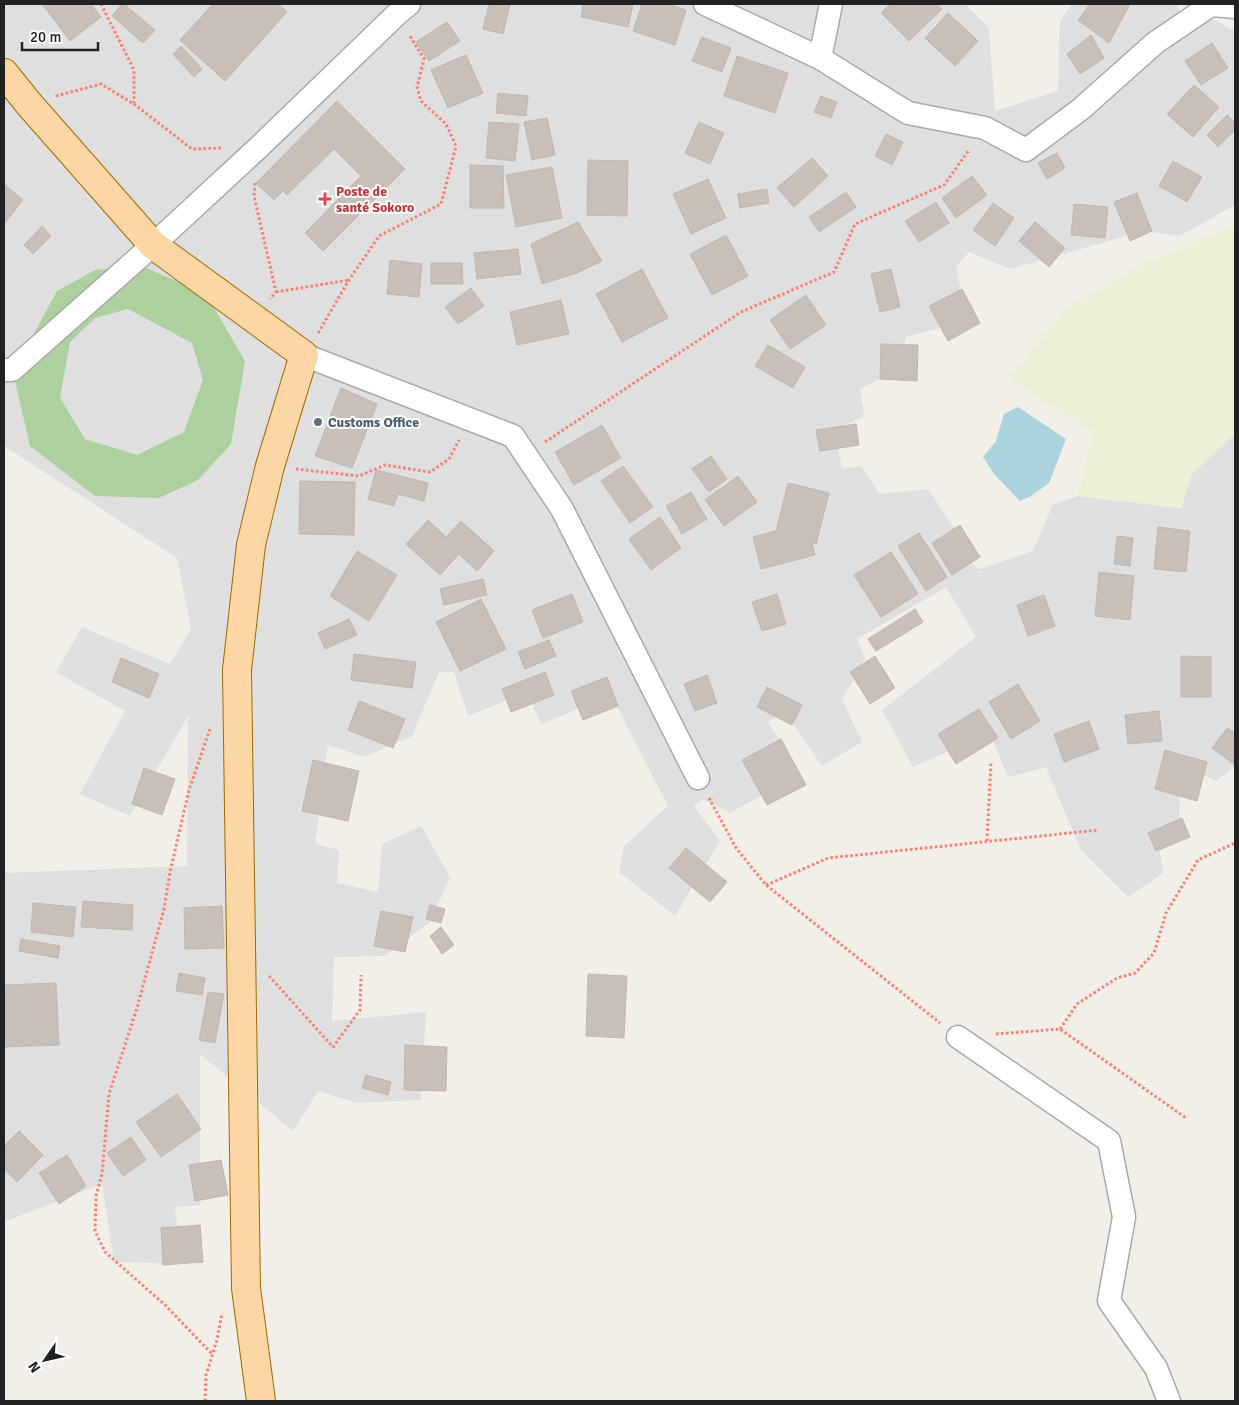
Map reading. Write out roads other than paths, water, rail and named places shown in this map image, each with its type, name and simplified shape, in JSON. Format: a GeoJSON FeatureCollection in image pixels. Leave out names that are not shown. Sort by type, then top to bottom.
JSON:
{"type":"FeatureCollection","features":[{"type":"Feature","properties":{"kind":"main road"},"geometry":{"type":"LineString","coordinates":[[4,73],[153,245],[304,355],[270,466],[251,545],[237,670],[246,1288],[261,1401]]}},
{"type":"Feature","properties":{"kind":"street"},"geometry":{"type":"LineString","coordinates":[[705,4],[820,58],[908,113],[985,128],[1026,150],[1081,109],[1155,43],[1211,5],[1235,7]]}},
{"type":"Feature","properties":{"kind":"street"},"geometry":{"type":"LineString","coordinates":[[820,58],[831,4]]}},
{"type":"Feature","properties":{"kind":"street"},"geometry":{"type":"LineString","coordinates":[[4,370],[12,370],[153,245],[259,147],[403,9]]}},
{"type":"Feature","properties":{"kind":"street"},"geometry":{"type":"LineString","coordinates":[[304,355],[513,436],[562,508],[698,778]]}},
{"type":"Feature","properties":{"kind":"street"},"geometry":{"type":"LineString","coordinates":[[958,1037],[1109,1141],[1124,1218],[1109,1301],[1156,1368],[1169,1401]]}},
{"type":"Feature","properties":{"kind":"water"},"geometry":{"type":"Polygon","coordinates":[[[1018,407],[1066,439],[1049,483],[1031,496],[1020,501],[995,475],[983,457],[996,441],[1004,414],[1018,407]]]}},
{"type":"Feature","properties":{"kind":"place","name":"Poste de santé Sokoro"},"geometry":{"type":"Point","coordinates":[325,199]}},
{"type":"Feature","properties":{"kind":"place","name":"Customs Office"},"geometry":{"type":"Point","coordinates":[318,422]}}]}
